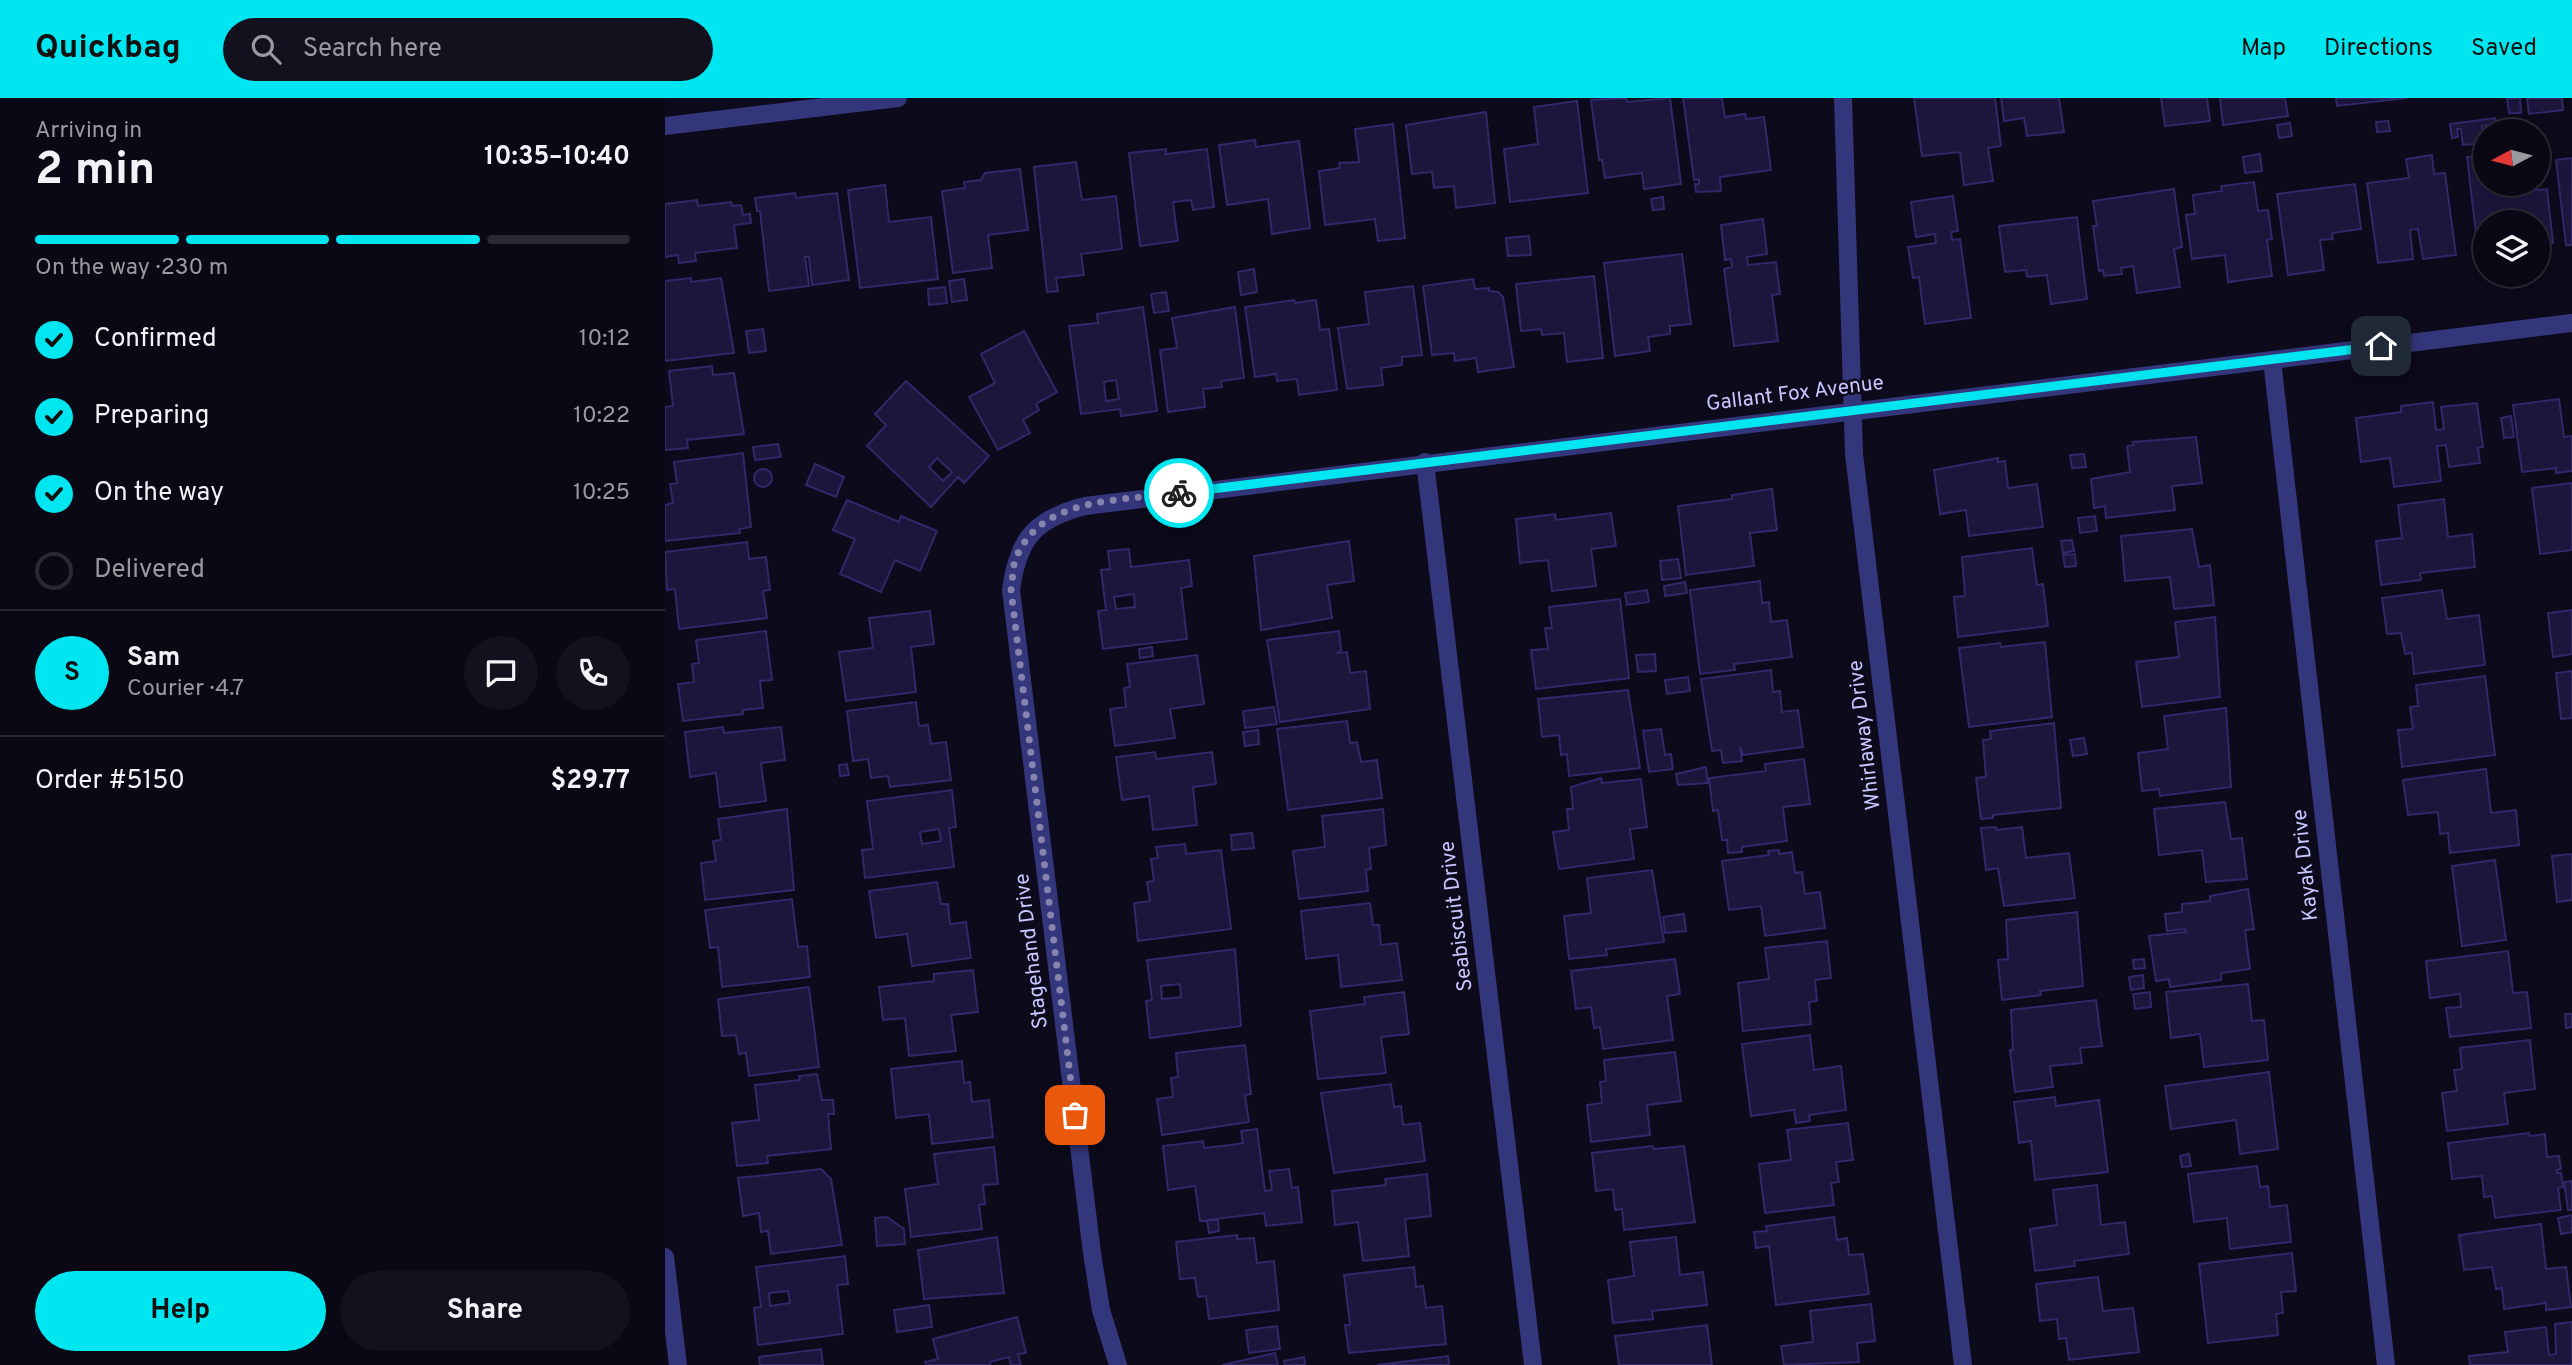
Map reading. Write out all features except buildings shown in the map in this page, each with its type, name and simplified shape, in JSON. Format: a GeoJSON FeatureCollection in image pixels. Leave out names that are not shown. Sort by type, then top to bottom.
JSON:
{"type":"FeatureCollection","features":[{"type":"Feature","properties":{"kind":"street"},"geometry":{"type":"LineString","coordinates":[[665,126],[898,98]]}},
{"type":"Feature","properties":{"kind":"street","name":"Whirlaway Drive"},"geometry":{"type":"LineString","coordinates":[[1843,98],[1856,468],[1963,1365]]}},
{"type":"Feature","properties":{"kind":"street","name":"Gallant Fox Avenue"},"geometry":{"type":"LineString","coordinates":[[1031,532],[1055,513],[1085,506],[1425,462],[2572,323]]}},
{"type":"Feature","properties":{"kind":"street","name":"Kayak Drive"},"geometry":{"type":"LineString","coordinates":[[2273,360],[2386,1365]]}},
{"type":"Feature","properties":{"kind":"street","name":"Seabiscuit Drive"},"geometry":{"type":"LineString","coordinates":[[1425,462],[1533,1365]]}},
{"type":"Feature","properties":{"kind":"street","name":"Stagehand Drive"},"geometry":{"type":"LineString","coordinates":[[1031,532],[1015,560],[1011,590],[1092,1253],[1101,1310],[1118,1365]]}},
{"type":"Feature","properties":{"kind":"street"},"geometry":{"type":"LineString","coordinates":[[665,1257],[678,1365]]}},
{"type":"Feature","properties":{"kind":"way so far"},"geometry":{"type":"LineString","coordinates":[[1075,1115],[1011,590],[1015,560],[1031,532],[1055,513],[1085,506],[1179,493]]}},
{"type":"Feature","properties":{"kind":"route"},"geometry":{"type":"LineString","coordinates":[[1179,493],[2381,346]]}}]}
